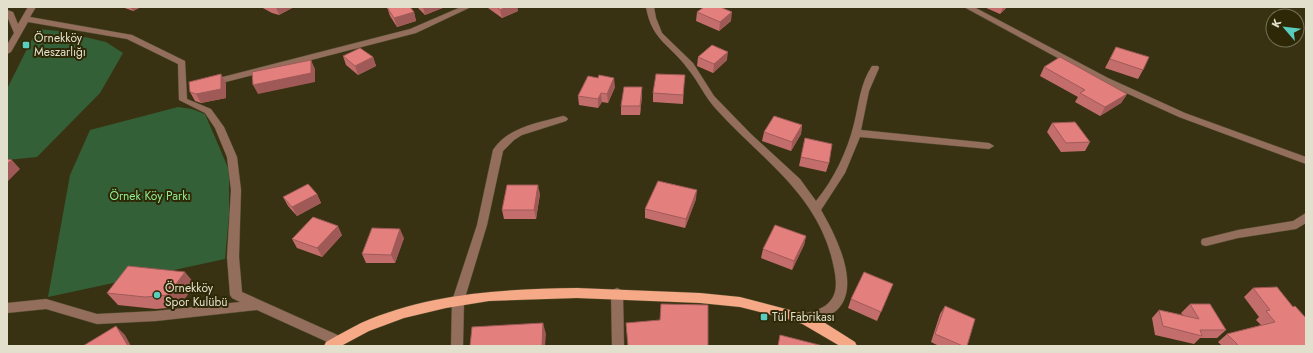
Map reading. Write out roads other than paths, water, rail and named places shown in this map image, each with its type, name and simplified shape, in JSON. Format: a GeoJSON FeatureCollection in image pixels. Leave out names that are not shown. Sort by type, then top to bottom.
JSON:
{"type":"FeatureCollection","features":[{"type":"Feature","properties":{"kind":"main road"},"geometry":{"type":"LineString","coordinates":[[334,343],[375,322],[458,301],[528,293],[617,293],[740,302],[803,319],[852,346]]}},
{"type":"Feature","properties":{"kind":"street"},"geometry":{"type":"LineString","coordinates":[[7,52],[32,7]]}},
{"type":"Feature","properties":{"kind":"street"},"geometry":{"type":"LineString","coordinates":[[334,343],[236,295],[233,257],[236,190],[232,157],[219,127],[208,111],[183,100],[191,87],[412,31],[467,7]]}},
{"type":"Feature","properties":{"kind":"street"},"geometry":{"type":"LineString","coordinates":[[650,7],[651,18],[657,33],[690,65],[707,92],[739,129],[804,190],[828,230],[837,258],[842,283],[838,301],[826,312],[803,319]]}},
{"type":"Feature","properties":{"kind":"street"},"geometry":{"type":"LineString","coordinates":[[968,7],[1105,80],[1182,115],[1306,161]]}},
{"type":"Feature","properties":{"kind":"street"},"geometry":{"type":"LineString","coordinates":[[7,12],[10,14],[18,33]]}},
{"type":"Feature","properties":{"kind":"street"},"geometry":{"type":"LineString","coordinates":[[26,19],[129,37],[182,63],[191,87]]}},
{"type":"Feature","properties":{"kind":"street"},"geometry":{"type":"LineString","coordinates":[[816,209],[826,197],[849,152],[856,133],[867,79],[875,68]]}},
{"type":"Feature","properties":{"kind":"street"},"geometry":{"type":"LineString","coordinates":[[457,346],[458,301],[482,225],[498,150],[505,141],[518,133],[563,119]]}},
{"type":"Feature","properties":{"kind":"street"},"geometry":{"type":"LineString","coordinates":[[856,133],[989,146]]}},
{"type":"Feature","properties":{"kind":"street"},"geometry":{"type":"LineString","coordinates":[[1206,242],[1238,234],[1296,225],[1306,217]]}},
{"type":"Feature","properties":{"kind":"street"},"geometry":{"type":"LineString","coordinates":[[617,293],[618,346]]}},
{"type":"Feature","properties":{"kind":"street"},"geometry":{"type":"LineString","coordinates":[[7,308],[46,304],[97,319],[156,316],[257,305]]}},
{"type":"Feature","properties":{"kind":"place","name":"Örnekköy Meszarlığı"},"geometry":{"type":"Point","coordinates":[26,45]}},
{"type":"Feature","properties":{"kind":"place","name":"Örnekköy Spor Kulübü"},"geometry":{"type":"Point","coordinates":[157,295]}},
{"type":"Feature","properties":{"kind":"place","name":"Tül Fabrikası"},"geometry":{"type":"Point","coordinates":[764,317]}},
{"type":"Feature","properties":{"kind":"park label","name":"Örnek Köy Parkı"},"geometry":{"type":"Point","coordinates":[150,196]}}]}
